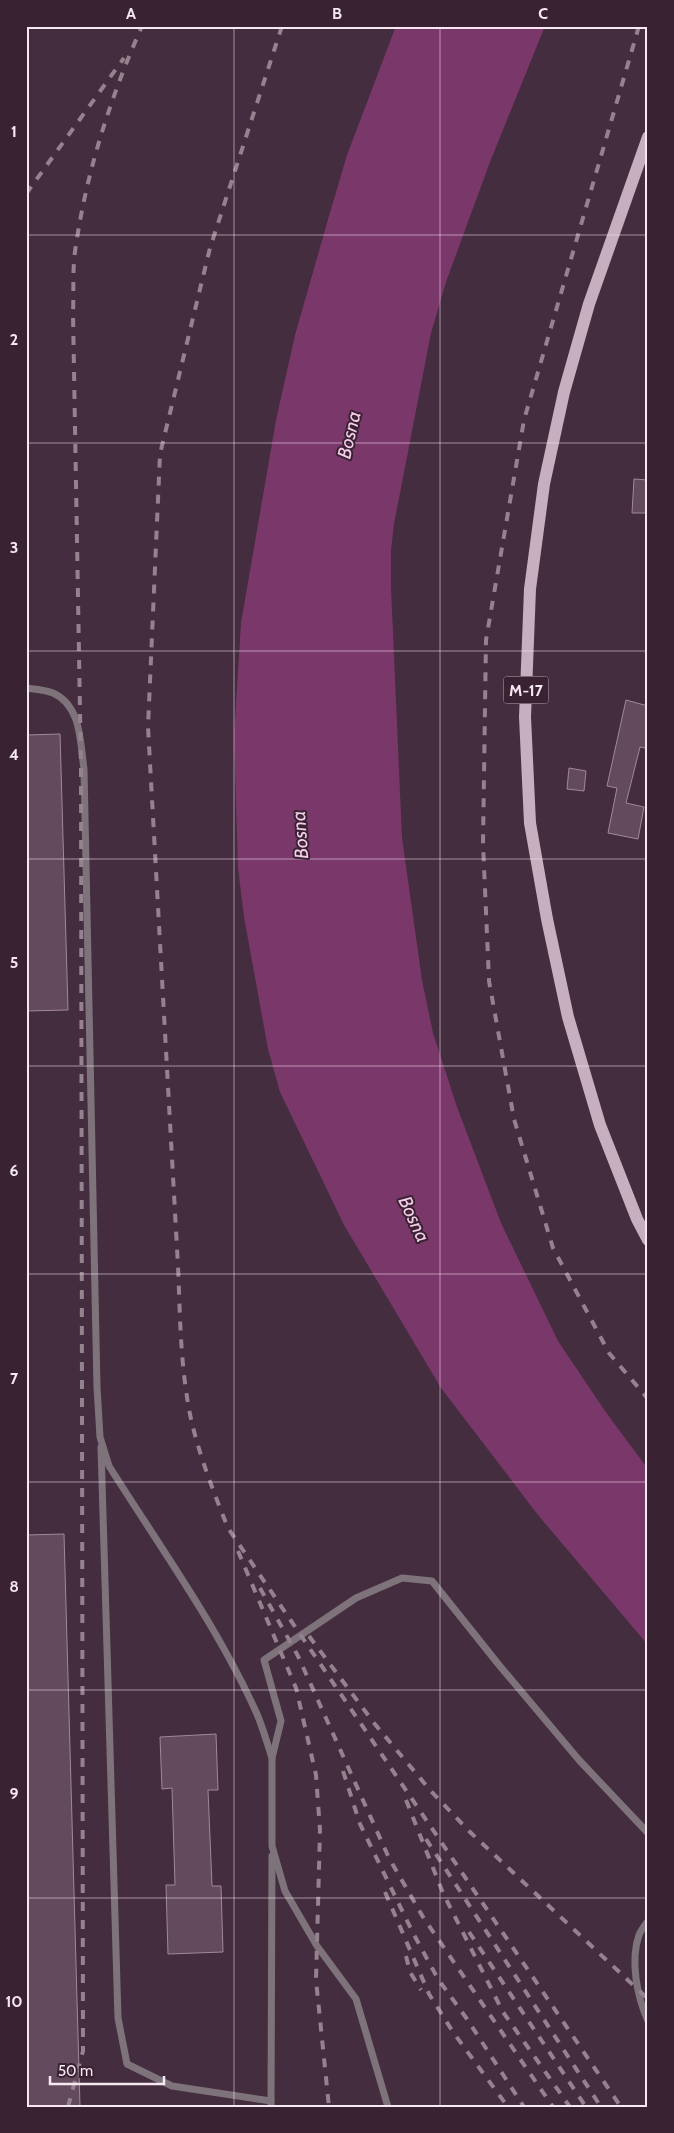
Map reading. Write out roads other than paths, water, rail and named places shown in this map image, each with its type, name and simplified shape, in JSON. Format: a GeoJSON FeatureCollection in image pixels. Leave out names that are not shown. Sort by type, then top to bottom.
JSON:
{"type":"FeatureCollection","features":[{"type":"Feature","properties":{"kind":"main road","name":"M-17"},"geometry":{"type":"LineString","coordinates":[[648,137],[589,304],[564,392],[544,484],[530,589],[525,717],[530,823],[546,919],[568,1017],[600,1125],[637,1219],[648,1240]]}},
{"type":"Feature","properties":{"kind":"lane"},"geometry":{"type":"LineString","coordinates":[[26,688],[54,693],[69,706],[77,718],[84,769],[97,1377],[118,2018],[127,2064],[172,2086],[271,2104],[272,1758],[280,1721],[264,1660],[356,1598],[402,1578],[432,1581],[579,1760],[648,1833]]}},
{"type":"Feature","properties":{"kind":"lane"},"geometry":{"type":"LineString","coordinates":[[100,1436],[109,1466],[210,1627],[241,1681],[258,1717],[272,1758]]}},
{"type":"Feature","properties":{"kind":"lane"},"geometry":{"type":"LineString","coordinates":[[272,1846],[285,1891],[317,1946],[356,1999],[388,2107]]}},
{"type":"Feature","properties":{"kind":"lane"},"geometry":{"type":"LineString","coordinates":[[648,1921],[639,1934],[636,1961],[636,1987],[648,2021]]}},
{"type":"Feature","properties":{"kind":"water","name":"Bosna"},"geometry":{"type":"Polygon","coordinates":[[[396,26],[545,26],[490,162],[446,282],[431,333],[394,524],[391,550],[391,587],[402,838],[422,980],[433,1033],[457,1107],[501,1223],[558,1341],[605,1411],[648,1469],[648,1645],[538,1515],[441,1388],[344,1225],[280,1092],[268,1049],[244,917],[238,868],[234,736],[241,623],[276,420],[295,335],[347,155],[396,26]]]}},
{"type":"Feature","properties":{"kind":"railway"},"geometry":{"type":"LineString","coordinates":[[68,2107],[83,2051],[81,767],[73,314],[74,270],[81,217],[94,161],[110,106],[142,26]]}},
{"type":"Feature","properties":{"kind":"railway"},"geometry":{"type":"LineString","coordinates":[[282,26],[210,248],[160,454],[148,727],[181,1332],[187,1397],[198,1447],[228,1528],[621,2107]]}},
{"type":"Feature","properties":{"kind":"railway"},"geometry":{"type":"LineString","coordinates":[[639,26],[524,420],[486,640],[483,843],[489,981],[514,1119],[553,1248],[609,1353],[648,1399]]}},
{"type":"Feature","properties":{"kind":"railway"},"geometry":{"type":"LineString","coordinates":[[26,194],[124,58]]}},
{"type":"Feature","properties":{"kind":"railway"},"geometry":{"type":"LineString","coordinates":[[238,1551],[296,1688],[316,1775],[320,1830],[316,1980],[329,2107]]}},
{"type":"Feature","properties":{"kind":"railway"},"geometry":{"type":"LineString","coordinates":[[260,1588],[298,1656],[389,1858],[423,1917],[553,2107]]}},
{"type":"Feature","properties":{"kind":"railway"},"geometry":{"type":"LineString","coordinates":[[309,1636],[374,1723],[430,1790],[470,1832],[648,1999]]}},
{"type":"Feature","properties":{"kind":"railway"},"geometry":{"type":"LineString","coordinates":[[343,1771],[360,1824],[413,1933],[438,1979],[467,2019],[524,2107]]}},
{"type":"Feature","properties":{"kind":"railway"},"geometry":{"type":"LineString","coordinates":[[406,1800],[443,1893],[503,2012],[570,2107]]}},
{"type":"Feature","properties":{"kind":"railway"},"geometry":{"type":"LineString","coordinates":[[426,1839],[601,2107]]}},
{"type":"Feature","properties":{"kind":"railway"},"geometry":{"type":"LineString","coordinates":[[385,1892],[429,1994],[453,2032],[508,2107]]}},
{"type":"Feature","properties":{"kind":"railway"},"geometry":{"type":"LineString","coordinates":[[469,1932],[586,2107]]}},
{"type":"Feature","properties":{"kind":"railway"},"geometry":{"type":"LineString","coordinates":[[406,1956],[410,1972],[421,1990]]}}]}
